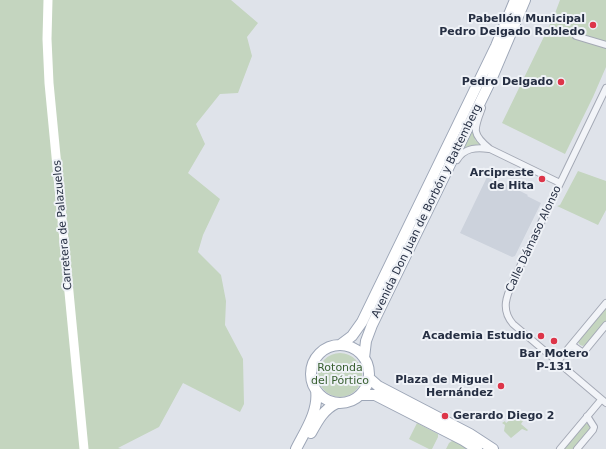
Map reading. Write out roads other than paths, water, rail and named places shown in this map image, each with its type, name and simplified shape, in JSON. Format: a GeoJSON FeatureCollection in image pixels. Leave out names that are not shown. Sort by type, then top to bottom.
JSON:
{"type":"FeatureCollection","features":[{"type":"Feature","properties":{"kind":"main road","name":"Avenida Don Juan de Borbón y Battemberg"},"geometry":{"type":"LineString","coordinates":[[340,345],[352,336],[362,322],[496,46],[515,0]]}},
{"type":"Feature","properties":{"kind":"main road","name":"Avenida Don Juan de Borbón y Battemberg"},"geometry":{"type":"LineString","coordinates":[[364,358],[366,341],[372,325],[491,80],[524,0]]}},
{"type":"Feature","properties":{"kind":"main road"},"geometry":{"type":"LineString","coordinates":[[340,345],[354,349],[364,358],[368,368],[369,378],[366,387],[360,395],[349,402],[337,403],[325,399],[313,385],[311,372],[315,360],[323,351],[340,345]]}},
{"type":"Feature","properties":{"kind":"main road"},"geometry":{"type":"LineString","coordinates":[[369,378],[378,386],[470,434],[493,449]]}},
{"type":"Feature","properties":{"kind":"main road"},"geometry":{"type":"LineString","coordinates":[[296,449],[314,412],[316,390]]}},
{"type":"Feature","properties":{"kind":"main road"},"geometry":{"type":"LineString","coordinates":[[360,395],[375,395],[463,440],[477,449]]}},
{"type":"Feature","properties":{"kind":"main road"},"geometry":{"type":"LineString","coordinates":[[304,449],[320,418],[326,410],[337,403]]}},
{"type":"Feature","properties":{"kind":"street","name":"Carretera de Palazuelos"},"geometry":{"type":"LineString","coordinates":[[48,0],[47,39],[49,83],[84,449]]}},
{"type":"Feature","properties":{"kind":"street"},"geometry":{"type":"LineString","coordinates":[[576,36],[606,45]]}},
{"type":"Feature","properties":{"kind":"street"},"geometry":{"type":"LineString","coordinates":[[491,80],[475,130],[481,142],[490,149],[560,183]]}},
{"type":"Feature","properties":{"kind":"street","name":"Calle Dámaso Alonso"},"geometry":{"type":"LineString","coordinates":[[604,402],[513,324],[508,317],[505,304],[506,296],[606,88]]}},
{"type":"Feature","properties":{"kind":"street"},"geometry":{"type":"LineString","coordinates":[[434,196],[461,153],[478,147],[490,149]]}},
{"type":"Feature","properties":{"kind":"street"},"geometry":{"type":"LineString","coordinates":[[557,362],[606,303]]}},
{"type":"Feature","properties":{"kind":"street"},"geometry":{"type":"LineString","coordinates":[[572,345],[583,353],[606,325]]}},
{"type":"Feature","properties":{"kind":"street"},"geometry":{"type":"LineString","coordinates":[[560,449],[587,416],[604,402]]}},
{"type":"Feature","properties":{"kind":"street"},"geometry":{"type":"LineString","coordinates":[[577,449],[594,430],[594,427],[587,416]]}},
{"type":"Feature","properties":{"kind":"place","name":"Pabellón Municipal Pedro Delgado Robledo"},"geometry":{"type":"Point","coordinates":[593,25]}},
{"type":"Feature","properties":{"kind":"place","name":"Pedro Delgado"},"geometry":{"type":"Point","coordinates":[561,82]}},
{"type":"Feature","properties":{"kind":"place","name":"Arcipreste de Hita"},"geometry":{"type":"Point","coordinates":[542,179]}},
{"type":"Feature","properties":{"kind":"place","name":"Academia Estudio"},"geometry":{"type":"Point","coordinates":[541,336]}},
{"type":"Feature","properties":{"kind":"place","name":"Bar Motero P-131"},"geometry":{"type":"Point","coordinates":[554,341]}},
{"type":"Feature","properties":{"kind":"place","name":"Plaza de Miguel Hernández"},"geometry":{"type":"Point","coordinates":[501,386]}},
{"type":"Feature","properties":{"kind":"place","name":"Gerardo Diego 2"},"geometry":{"type":"Point","coordinates":[445,416]}},
{"type":"Feature","properties":{"kind":"park label","name":"Rotonda del Pórtico"},"geometry":{"type":"Point","coordinates":[340,374]}}]}
